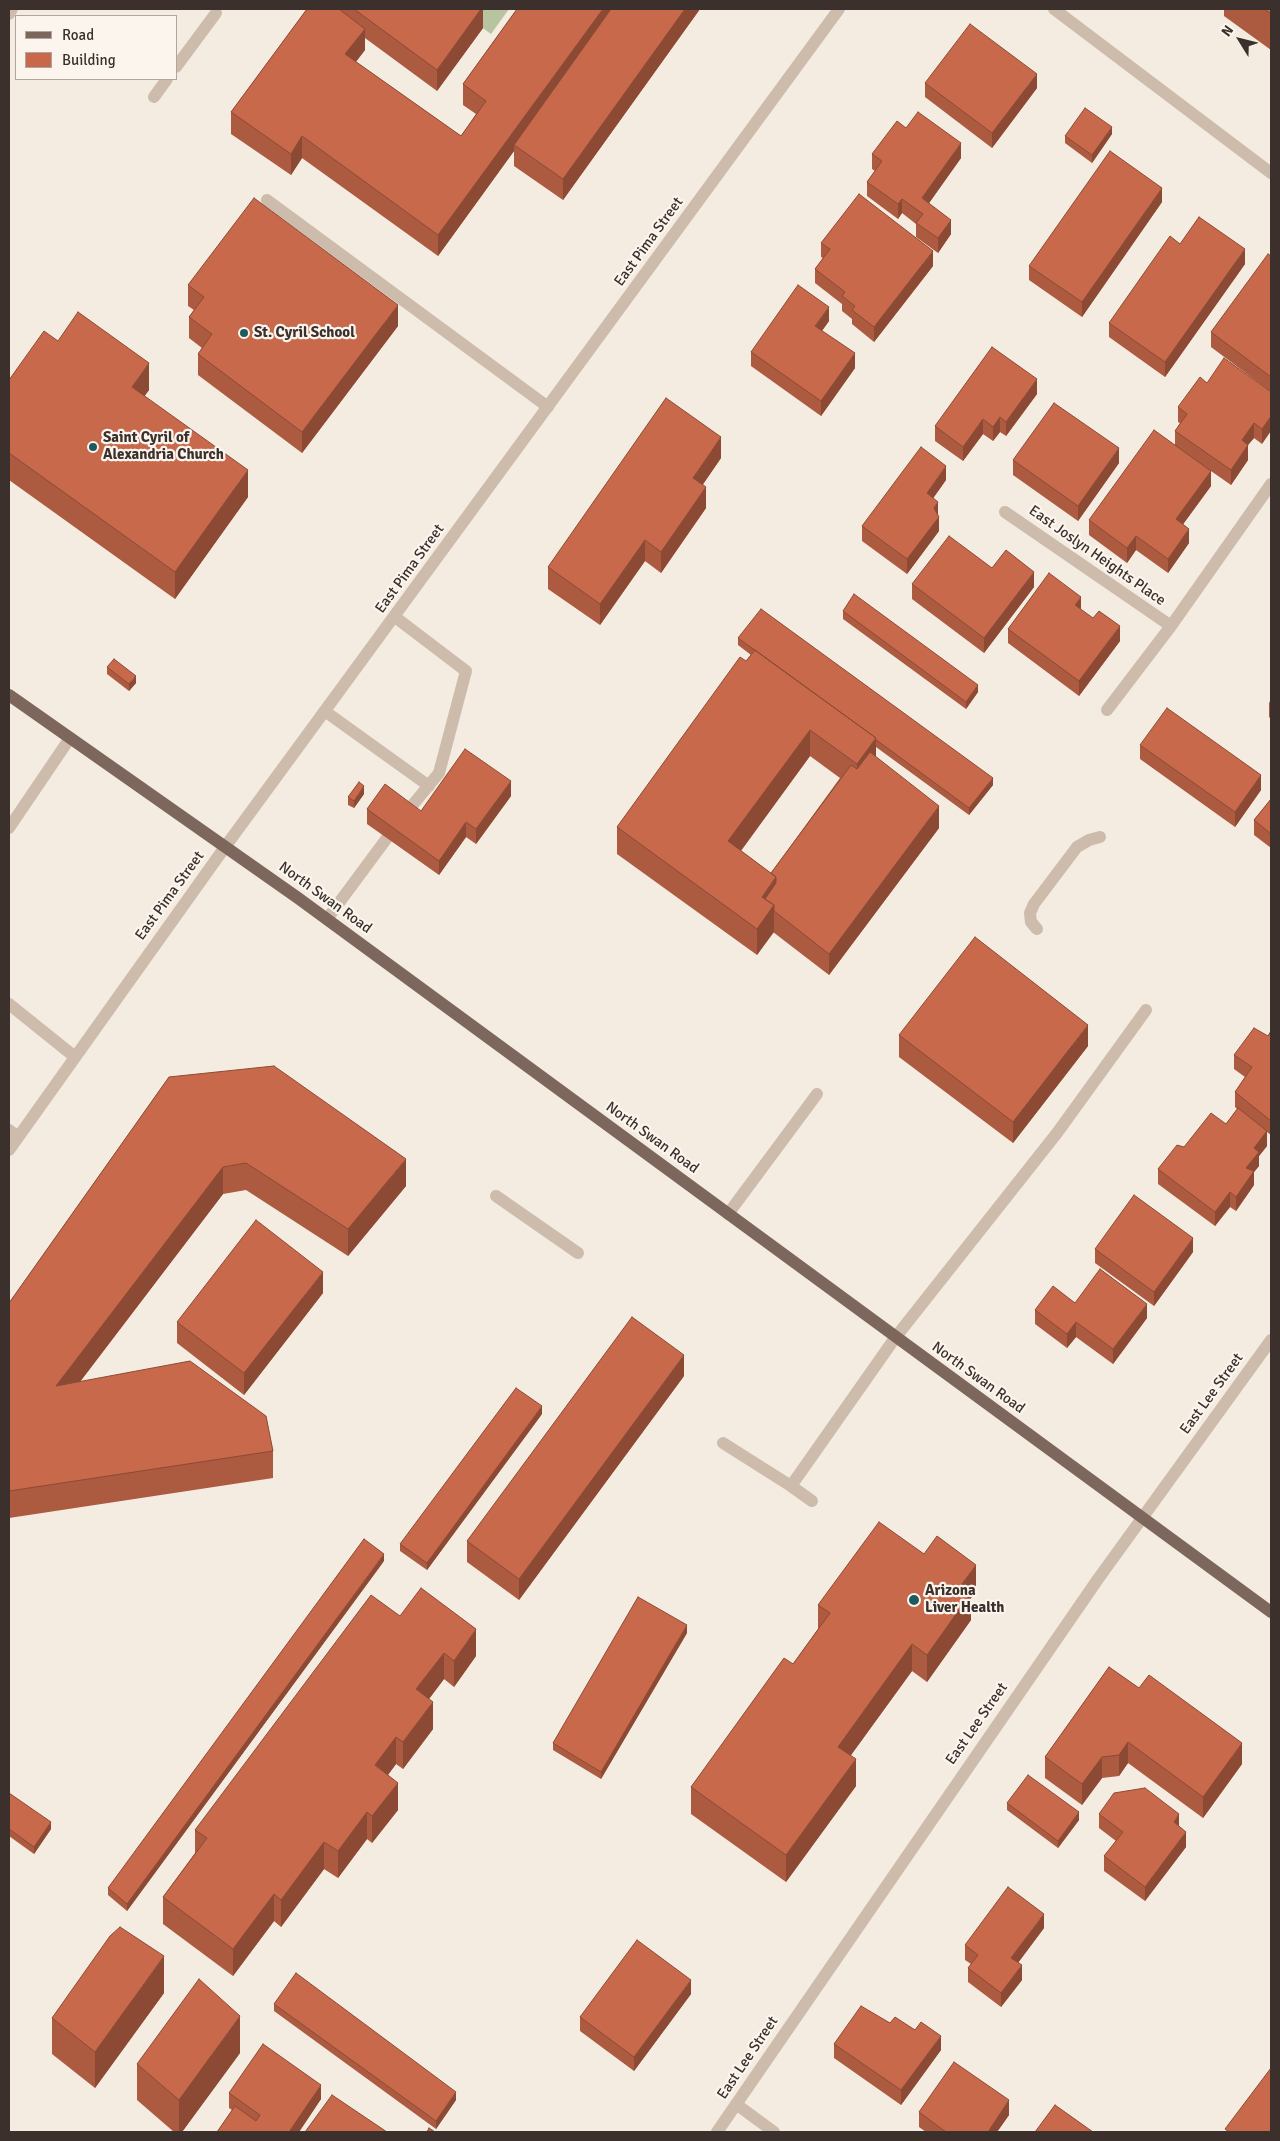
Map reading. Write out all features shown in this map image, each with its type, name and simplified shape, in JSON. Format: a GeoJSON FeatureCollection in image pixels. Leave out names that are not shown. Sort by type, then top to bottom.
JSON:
{"type":"FeatureCollection","features":[{"type":"Feature","properties":{"kind":"main road","name":"North Swan Road"},"geometry":{"type":"LineString","coordinates":[[9,695],[327,920],[1271,1612]]}},
{"type":"Feature","properties":{"kind":"street"},"geometry":{"type":"LineString","coordinates":[[9,14],[12,9]]}},
{"type":"Feature","properties":{"kind":"street","name":"East Pima Street"},"geometry":{"type":"LineString","coordinates":[[9,1150],[14,1134],[75,1057],[225,847],[326,712],[840,9]]}},
{"type":"Feature","properties":{"kind":"street"},"geometry":{"type":"LineString","coordinates":[[1054,9],[1271,173]]}},
{"type":"Feature","properties":{"kind":"street"},"geometry":{"type":"LineString","coordinates":[[178,64],[216,13]]}},
{"type":"Feature","properties":{"kind":"street"},"geometry":{"type":"LineString","coordinates":[[154,97],[167,80]]}},
{"type":"Feature","properties":{"kind":"street"},"geometry":{"type":"LineString","coordinates":[[267,200],[548,408]]}},
{"type":"Feature","properties":{"kind":"street","name":"East Joslyn Heights Place"},"geometry":{"type":"LineString","coordinates":[[1107,710],[1171,626],[1271,484]]}},
{"type":"Feature","properties":{"kind":"street","name":"East Joslyn Heights Place"},"geometry":{"type":"LineString","coordinates":[[1005,512],[1171,626]]}},
{"type":"Feature","properties":{"kind":"street"},"geometry":{"type":"LineString","coordinates":[[394,617],[466,671],[439,773],[406,813]]}},
{"type":"Feature","properties":{"kind":"street"},"geometry":{"type":"LineString","coordinates":[[326,712],[428,786]]}},
{"type":"Feature","properties":{"kind":"street"},"geometry":{"type":"LineString","coordinates":[[9,828],[70,738]]}},
{"type":"Feature","properties":{"kind":"street"},"geometry":{"type":"LineString","coordinates":[[327,920],[387,838]]}},
{"type":"Feature","properties":{"kind":"street"},"geometry":{"type":"LineString","coordinates":[[1037,929],[1031,922],[1030,913],[1034,904],[1077,847],[1089,840],[1100,838]]}},
{"type":"Feature","properties":{"kind":"street"},"geometry":{"type":"LineString","coordinates":[[9,1004],[75,1057]]}},
{"type":"Feature","properties":{"kind":"street"},"geometry":{"type":"LineString","coordinates":[[791,1486],[895,1338],[1057,1133],[1146,1010]]}},
{"type":"Feature","properties":{"kind":"street"},"geometry":{"type":"LineString","coordinates":[[728,1214],[817,1094]]}},
{"type":"Feature","properties":{"kind":"street"},"geometry":{"type":"LineString","coordinates":[[496,1196],[578,1253]]}},
{"type":"Feature","properties":{"kind":"street","name":"East Lee Street"},"geometry":{"type":"LineString","coordinates":[[717,2132],[1141,1518],[1271,1340]]}},
{"type":"Feature","properties":{"kind":"street"},"geometry":{"type":"LineString","coordinates":[[723,1443],[812,1501]]}},
{"type":"Feature","properties":{"kind":"street"},"geometry":{"type":"LineString","coordinates":[[736,2104],[774,2132]]}},
{"type":"Feature","properties":{"kind":"green space"},"geometry":{"type":"Polygon","coordinates":[[[457,9],[509,9],[491,34],[457,9]]]}},
{"type":"Feature","properties":{"kind":"building"},"geometry":{"type":"Polygon","coordinates":[[[307,9],[339,9],[365,29],[345,54],[461,136],[486,101],[463,84],[517,9],[603,9],[438,235],[302,136],[291,154],[231,112],[307,9]]]}},
{"type":"Feature","properties":{"kind":"building"},"geometry":{"type":"Polygon","coordinates":[[[354,9],[481,9],[437,70],[354,9]]]}},
{"type":"Feature","properties":{"kind":"building"},"geometry":{"type":"Polygon","coordinates":[[[611,9],[685,9],[563,179],[514,145],[611,9]]]}},
{"type":"Feature","properties":{"kind":"building"},"geometry":{"type":"Polygon","coordinates":[[[1264,9],[1271,9],[1271,14],[1264,9]]]}},
{"type":"Feature","properties":{"kind":"building"},"geometry":{"type":"Polygon","coordinates":[[[970,24],[1037,74],[992,133],[925,83],[970,24]]]}},
{"type":"Feature","properties":{"kind":"building"},"geometry":{"type":"Polygon","coordinates":[[[1085,108],[1112,127],[1092,155],[1065,136],[1085,108]]]}},
{"type":"Feature","properties":{"kind":"building"},"geometry":{"type":"Polygon","coordinates":[[[918,112],[961,143],[922,198],[951,220],[938,238],[916,223],[923,214],[902,199],[898,204],[867,182],[882,161],[872,154],[897,121],[906,128],[918,112]]]}},
{"type":"Feature","properties":{"kind":"building"},"geometry":{"type":"Polygon","coordinates":[[[1110,151],[1162,188],[1082,302],[1029,266],[1110,151]]]}},
{"type":"Feature","properties":{"kind":"building"},"geometry":{"type":"Polygon","coordinates":[[[859,194],[933,251],[874,327],[852,310],[855,306],[842,296],[845,292],[815,269],[830,249],[821,243],[859,194]]]}},
{"type":"Feature","properties":{"kind":"building"},"geometry":{"type":"Polygon","coordinates":[[[254,198],[398,305],[302,432],[198,354],[212,334],[189,317],[204,297],[188,285],[254,198]]]}},
{"type":"Feature","properties":{"kind":"building"},"geometry":{"type":"Polygon","coordinates":[[[1199,217],[1245,249],[1165,362],[1109,323],[1170,236],[1180,244],[1199,217]]]}},
{"type":"Feature","properties":{"kind":"building"},"geometry":{"type":"Polygon","coordinates":[[[1268,254],[1271,256],[1271,377],[1211,332],[1268,254]]]}},
{"type":"Feature","properties":{"kind":"building"},"geometry":{"type":"Polygon","coordinates":[[[798,285],[829,307],[815,326],[855,353],[821,401],[751,352],[798,285]]]}},
{"type":"Feature","properties":{"kind":"building","name":"Saint Cyril of Alexandria Church"},"geometry":{"type":"Polygon","coordinates":[[[78,312],[149,363],[132,387],[248,470],[175,572],[9,453],[9,380],[44,331],[58,341],[78,312]]]}},
{"type":"Feature","properties":{"kind":"building"},"geometry":{"type":"Polygon","coordinates":[[[992,347],[1037,379],[1006,422],[1000,417],[993,427],[983,419],[963,447],[935,426],[992,347]]]}},
{"type":"Feature","properties":{"kind":"building"},"geometry":{"type":"Polygon","coordinates":[[[1224,358],[1271,392],[1271,416],[1262,429],[1254,423],[1242,440],[1248,445],[1231,470],[1175,431],[1187,414],[1178,407],[1200,377],[1207,383],[1224,358]]]}},
{"type":"Feature","properties":{"kind":"building"},"geometry":{"type":"Polygon","coordinates":[[[666,398],[721,437],[693,478],[706,487],[661,552],[645,540],[600,604],[548,567],[666,398]]]}},
{"type":"Feature","properties":{"kind":"building"},"geometry":{"type":"Polygon","coordinates":[[[1054,403],[1119,448],[1078,506],[1013,460],[1054,403]]]}},
{"type":"Feature","properties":{"kind":"building"},"geometry":{"type":"Polygon","coordinates":[[[1154,430],[1211,471],[1176,519],[1189,529],[1168,559],[1136,536],[1127,548],[1089,520],[1154,430]]]}},
{"type":"Feature","properties":{"kind":"building"},"geometry":{"type":"Polygon","coordinates":[[[921,447],[946,466],[927,493],[938,502],[934,508],[939,517],[907,559],[862,526],[921,447]]]}},
{"type":"Feature","properties":{"kind":"building"},"geometry":{"type":"Polygon","coordinates":[[[949,536],[992,568],[1006,550],[1034,572],[984,638],[912,584],[949,536]]]}},
{"type":"Feature","properties":{"kind":"building"},"geometry":{"type":"Polygon","coordinates":[[[1049,573],[1081,597],[1075,605],[1093,618],[1099,611],[1120,626],[1079,681],[1008,629],[1049,573]]]}},
{"type":"Feature","properties":{"kind":"building"},"geometry":{"type":"Polygon","coordinates":[[[854,594],[978,685],[966,702],[843,611],[854,594]]]}},
{"type":"Feature","properties":{"kind":"building"},"geometry":{"type":"Polygon","coordinates":[[[761,609],[993,778],[969,808],[738,638],[761,609]]]}},
{"type":"Feature","properties":{"kind":"building"},"geometry":{"type":"Polygon","coordinates":[[[755,650],[876,738],[857,764],[810,730],[728,841],[776,877],[762,897],[774,905],[757,929],[617,827],[740,657],[746,661],[755,650]]]}},
{"type":"Feature","properties":{"kind":"building"},"geometry":{"type":"Polygon","coordinates":[[[114,659],[136,676],[129,684],[107,667],[114,659]]]}},
{"type":"Feature","properties":{"kind":"building"},"geometry":{"type":"Polygon","coordinates":[[[1167,708],[1261,775],[1235,812],[1140,745],[1167,708]]]}},
{"type":"Feature","properties":{"kind":"building"},"geometry":{"type":"Polygon","coordinates":[[[465,749],[511,781],[476,829],[466,822],[439,861],[367,809],[385,784],[421,811],[465,749]]]}},
{"type":"Feature","properties":{"kind":"building"},"geometry":{"type":"Polygon","coordinates":[[[870,752],[939,806],[829,954],[774,911],[774,905],[765,899],[776,883],[776,877],[771,873],[851,765],[857,769],[870,752]]]}},
{"type":"Feature","properties":{"kind":"building"},"geometry":{"type":"Polygon","coordinates":[[[359,782],[364,786],[354,801],[348,797],[359,782]]]}},
{"type":"Feature","properties":{"kind":"building"},"geometry":{"type":"Polygon","coordinates":[[[1271,799],[1271,834],[1254,820],[1271,799]]]}},
{"type":"Feature","properties":{"kind":"building"},"geometry":{"type":"Polygon","coordinates":[[[975,937],[1088,1025],[1013,1122],[899,1035],[975,937]]]}},
{"type":"Feature","properties":{"kind":"building"},"geometry":{"type":"Polygon","coordinates":[[[1254,1028],[1268,1036],[1271,1031],[1271,1121],[1235,1092],[1252,1067],[1234,1055],[1254,1028]]]}},
{"type":"Feature","properties":{"kind":"building"},"geometry":{"type":"Polygon","coordinates":[[[274,1066],[406,1159],[348,1229],[246,1163],[223,1167],[56,1386],[190,1361],[266,1416],[273,1451],[9,1491],[9,1303],[169,1077],[274,1066]]]}},
{"type":"Feature","properties":{"kind":"building"},"geometry":{"type":"Polygon","coordinates":[[[1238,1108],[1267,1131],[1254,1148],[1259,1152],[1246,1168],[1254,1171],[1236,1197],[1230,1192],[1215,1212],[1158,1169],[1177,1145],[1184,1147],[1211,1113],[1226,1124],[1238,1108]]]}},
{"type":"Feature","properties":{"kind":"building"},"geometry":{"type":"Polygon","coordinates":[[[1134,1195],[1193,1238],[1154,1292],[1095,1249],[1134,1195]]]}},
{"type":"Feature","properties":{"kind":"building"},"geometry":{"type":"Polygon","coordinates":[[[256,1220],[323,1272],[244,1373],[177,1322],[256,1220]]]}},
{"type":"Feature","properties":{"kind":"building"},"geometry":{"type":"Polygon","coordinates":[[[1100,1269],[1147,1304],[1113,1349],[1076,1322],[1067,1334],[1035,1310],[1053,1286],[1075,1303],[1100,1269]]]}},
{"type":"Feature","properties":{"kind":"building"},"geometry":{"type":"Polygon","coordinates":[[[632,1317],[684,1355],[519,1579],[467,1541],[632,1317]]]}},
{"type":"Feature","properties":{"kind":"building"},"geometry":{"type":"Polygon","coordinates":[[[516,1388],[542,1406],[427,1563],[400,1544],[516,1388]]]}},
{"type":"Feature","properties":{"kind":"building"},"geometry":{"type":"Polygon","coordinates":[[[879,1522],[924,1554],[937,1536],[976,1565],[961,1585],[971,1593],[927,1655],[912,1644],[838,1747],[856,1759],[786,1855],[691,1787],[784,1658],[793,1664],[830,1613],[818,1605],[879,1522]]]}},
{"type":"Feature","properties":{"kind":"building"},"geometry":{"type":"Polygon","coordinates":[[[364,1539],[384,1554],[127,1904],[108,1888],[364,1539]]]}},
{"type":"Feature","properties":{"kind":"building"},"geometry":{"type":"Polygon","coordinates":[[[421,1588],[476,1629],[454,1661],[444,1653],[416,1689],[433,1702],[403,1742],[396,1737],[375,1765],[398,1783],[372,1816],[367,1812],[338,1851],[324,1842],[281,1900],[274,1894],[233,1949],[163,1897],[207,1838],[195,1830],[371,1595],[400,1616],[421,1588]]]}},
{"type":"Feature","properties":{"kind":"building"},"geometry":{"type":"Polygon","coordinates":[[[638,1597],[687,1625],[601,1772],[553,1743],[638,1597]]]}},
{"type":"Feature","properties":{"kind":"building"},"geometry":{"type":"Polygon","coordinates":[[[1109,1667],[1139,1688],[1149,1675],[1242,1743],[1203,1797],[1128,1742],[1119,1755],[1102,1757],[1082,1784],[1045,1757],[1109,1667]]]}},
{"type":"Feature","properties":{"kind":"building"},"geometry":{"type":"Polygon","coordinates":[[[1028,1775],[1079,1812],[1058,1841],[1007,1803],[1028,1775]]]}},
{"type":"Feature","properties":{"kind":"building"},"geometry":{"type":"Polygon","coordinates":[[[1145,1788],[1179,1814],[1174,1822],[1186,1832],[1145,1887],[1104,1856],[1123,1832],[1099,1814],[1114,1793],[1145,1788]]]}},
{"type":"Feature","properties":{"kind":"building"},"geometry":{"type":"Polygon","coordinates":[[[9,1793],[51,1822],[34,1847],[9,1829],[9,1793]]]}},
{"type":"Feature","properties":{"kind":"building"},"geometry":{"type":"Polygon","coordinates":[[[1008,1887],[1044,1914],[1011,1958],[1022,1965],[1001,1993],[968,1968],[978,1955],[965,1945],[1008,1887]]]}},
{"type":"Feature","properties":{"kind":"building"},"geometry":{"type":"Polygon","coordinates":[[[120,1927],[164,1956],[95,2052],[52,2018],[110,1936],[120,1927]]]}},
{"type":"Feature","properties":{"kind":"building"},"geometry":{"type":"Polygon","coordinates":[[[637,1940],[691,1980],[634,2057],[580,2017],[637,1940]]]}},
{"type":"Feature","properties":{"kind":"building"},"geometry":{"type":"Polygon","coordinates":[[[296,1973],[456,2092],[436,2121],[274,2004],[296,1973]]]}},
{"type":"Feature","properties":{"kind":"building"},"geometry":{"type":"Polygon","coordinates":[[[199,1979],[240,2016],[179,2100],[137,2064],[199,1979]]]}},
{"type":"Feature","properties":{"kind":"building"},"geometry":{"type":"Polygon","coordinates":[[[861,2006],[890,2023],[895,2017],[915,2030],[921,2022],[941,2036],[901,2090],[834,2044],[861,2006]]]}},
{"type":"Feature","properties":{"kind":"building"},"geometry":{"type":"Polygon","coordinates":[[[263,2044],[321,2085],[289,2132],[217,2132],[235,2106],[256,2121],[260,2115],[229,2093],[263,2044]]]}},
{"type":"Feature","properties":{"kind":"building"},"geometry":{"type":"Polygon","coordinates":[[[954,2062],[1009,2100],[988,2132],[946,2132],[919,2112],[954,2062]]]}},
{"type":"Feature","properties":{"kind":"building"},"geometry":{"type":"Polygon","coordinates":[[[1271,2068],[1271,2132],[1229,2132],[1225,2129],[1271,2068]]]}},
{"type":"Feature","properties":{"kind":"building"},"geometry":{"type":"Polygon","coordinates":[[[332,2095],[387,2132],[305,2132],[332,2095]]]}},
{"type":"Feature","properties":{"kind":"building"},"geometry":{"type":"Polygon","coordinates":[[[1055,2105],[1093,2132],[1035,2132],[1055,2105]]]}},
{"type":"Feature","properties":{"kind":"building"},"geometry":{"type":"Polygon","coordinates":[[[429,2128],[435,2132],[427,2132],[429,2128]]]}},
{"type":"Feature","properties":{"kind":"place","name":"St. Cyril School"},"geometry":{"type":"Point","coordinates":[244,333]}},
{"type":"Feature","properties":{"kind":"place","name":"Saint Cyril of Alexandria Church"},"geometry":{"type":"Point","coordinates":[93,447]}},
{"type":"Feature","properties":{"kind":"place","name":"Arizona Liver Health"},"geometry":{"type":"Point","coordinates":[914,1600]}}]}
